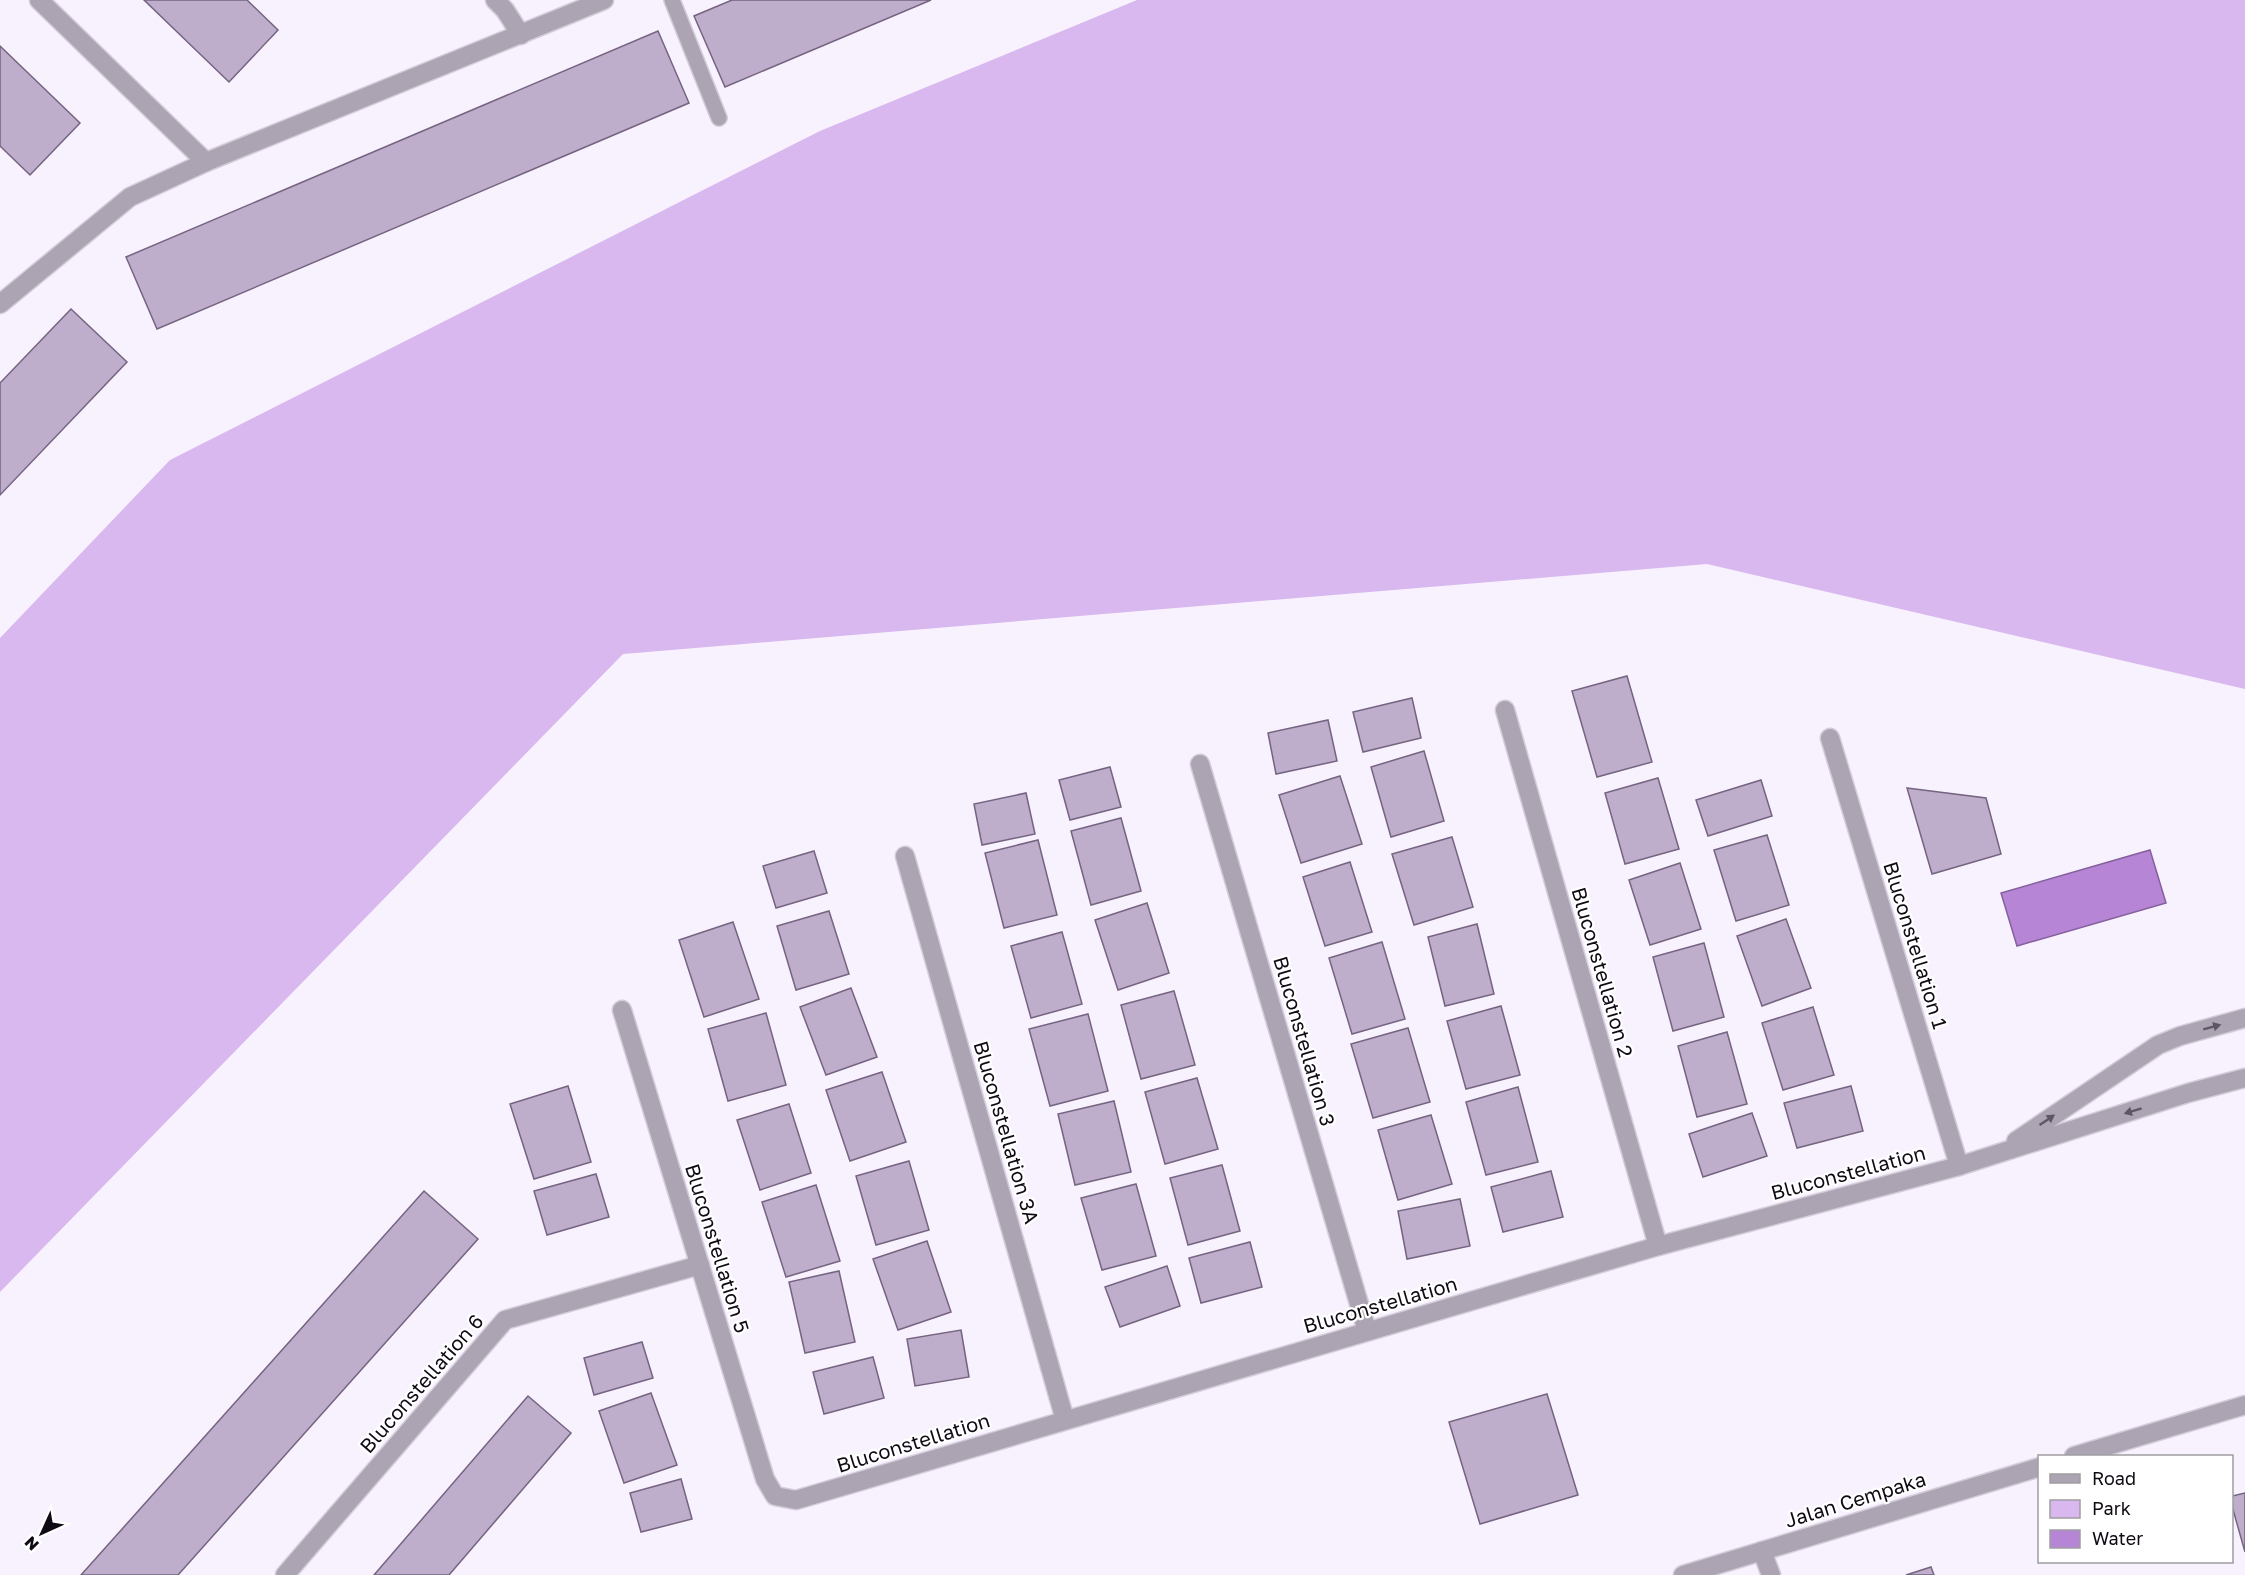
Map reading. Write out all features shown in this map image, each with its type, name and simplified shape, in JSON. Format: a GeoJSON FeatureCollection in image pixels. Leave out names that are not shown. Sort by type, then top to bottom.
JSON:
{"type":"FeatureCollection","features":[{"type":"Feature","properties":{"kind":"street"},"geometry":{"type":"LineString","coordinates":[[39,0],[206,162]]}},
{"type":"Feature","properties":{"kind":"street"},"geometry":{"type":"LineString","coordinates":[[495,0],[506,10],[521,35]]}},
{"type":"Feature","properties":{"kind":"street"},"geometry":{"type":"LineString","coordinates":[[0,304],[130,197],[206,162],[604,0]]}},
{"type":"Feature","properties":{"kind":"street","name":"Bluconstellation 2"},"geometry":{"type":"LineString","coordinates":[[1505,710],[1658,1246]]}},
{"type":"Feature","properties":{"kind":"street","name":"Bluconstellation 1"},"geometry":{"type":"LineString","coordinates":[[1830,738],[1959,1166]]}},
{"type":"Feature","properties":{"kind":"street","name":"Bluconstellation 3"},"geometry":{"type":"LineString","coordinates":[[1200,764],[1367,1331]]}},
{"type":"Feature","properties":{"kind":"street","name":"Bluconstellation 3A"},"geometry":{"type":"LineString","coordinates":[[905,856],[1065,1420]]}},
{"type":"Feature","properties":{"kind":"street","name":"Bluconstellation 5"},"geometry":{"type":"LineString","coordinates":[[622,1010],[765,1479],[775,1496]]}},
{"type":"Feature","properties":{"kind":"street","name":"Bluconstellation"},"geometry":{"type":"LineString","coordinates":[[1998,1153],[2158,1045],[2180,1036],[2245,1018]]}},
{"type":"Feature","properties":{"kind":"street","name":"Bluconstellation"},"geometry":{"type":"LineString","coordinates":[[775,1496],[796,1500],[1658,1246],[1959,1166],[2245,1078]]}},
{"type":"Feature","properties":{"kind":"street","name":"Bluconstellation 6"},"geometry":{"type":"LineString","coordinates":[[285,1575],[505,1320],[700,1265]]}},
{"type":"Feature","properties":{"kind":"street"},"geometry":{"type":"LineString","coordinates":[[2077,1455],[2245,1405]]}},
{"type":"Feature","properties":{"kind":"street","name":"Jalan Cempaka"},"geometry":{"type":"LineString","coordinates":[[1683,1575],[2038,1468]]}},
{"type":"Feature","properties":{"kind":"street"},"geometry":{"type":"LineString","coordinates":[[1762,1551],[1771,1575]]}},
{"type":"Feature","properties":{"kind":"lane"},"geometry":{"type":"LineString","coordinates":[[672,0],[719,118]]}},
{"type":"Feature","properties":{"kind":"green space"},"geometry":{"type":"Polygon","coordinates":[[[1137,0],[2245,0],[2245,689],[1707,564],[623,654],[0,1292],[0,638],[170,460],[820,131],[1137,0]]]}},
{"type":"Feature","properties":{"kind":"water"},"geometry":{"type":"Polygon","coordinates":[[[2150,850],[2166,903],[2017,946],[2001,893],[2150,850]]]}},
{"type":"Feature","properties":{"kind":"building"},"geometry":{"type":"Polygon","coordinates":[[[144,0],[247,0],[278,30],[229,82],[144,0]]]}},
{"type":"Feature","properties":{"kind":"building"},"geometry":{"type":"Polygon","coordinates":[[[732,0],[931,0],[725,87],[694,16],[732,0]]]}},
{"type":"Feature","properties":{"kind":"building"},"geometry":{"type":"Polygon","coordinates":[[[658,31],[689,103],[157,329],[126,257],[658,31]]]}},
{"type":"Feature","properties":{"kind":"building"},"geometry":{"type":"Polygon","coordinates":[[[0,46],[80,123],[30,175],[0,146],[0,46]]]}},
{"type":"Feature","properties":{"kind":"building"},"geometry":{"type":"Polygon","coordinates":[[[71,309],[127,362],[0,495],[0,383],[71,309]]]}},
{"type":"Feature","properties":{"kind":"building"},"geometry":{"type":"Polygon","coordinates":[[[1627,676],[1652,762],[1597,777],[1572,691],[1627,676]]]}},
{"type":"Feature","properties":{"kind":"building"},"geometry":{"type":"Polygon","coordinates":[[[1412,698],[1421,738],[1363,752],[1353,712],[1412,698]]]}},
{"type":"Feature","properties":{"kind":"building"},"geometry":{"type":"Polygon","coordinates":[[[1328,720],[1337,761],[1276,774],[1268,733],[1328,720]]]}},
{"type":"Feature","properties":{"kind":"building"},"geometry":{"type":"Polygon","coordinates":[[[1424,751],[1444,821],[1391,837],[1371,767],[1424,751]]]}},
{"type":"Feature","properties":{"kind":"building"},"geometry":{"type":"Polygon","coordinates":[[[1110,767],[1121,807],[1070,820],[1059,780],[1110,767]]]}},
{"type":"Feature","properties":{"kind":"building"},"geometry":{"type":"Polygon","coordinates":[[[1340,776],[1362,844],[1301,863],[1279,795],[1340,776]]]}},
{"type":"Feature","properties":{"kind":"building"},"geometry":{"type":"Polygon","coordinates":[[[1658,778],[1679,849],[1625,864],[1605,793],[1658,778]]]}},
{"type":"Feature","properties":{"kind":"building"},"geometry":{"type":"Polygon","coordinates":[[[1761,780],[1772,816],[1708,836],[1696,800],[1761,780]]]}},
{"type":"Feature","properties":{"kind":"building"},"geometry":{"type":"Polygon","coordinates":[[[1907,788],[1986,798],[2001,854],[1932,874],[1907,788]]]}},
{"type":"Feature","properties":{"kind":"building"},"geometry":{"type":"Polygon","coordinates":[[[1026,793],[1035,834],[982,845],[974,804],[1026,793]]]}},
{"type":"Feature","properties":{"kind":"building"},"geometry":{"type":"Polygon","coordinates":[[[1121,818],[1141,891],[1091,905],[1071,831],[1121,818]]]}},
{"type":"Feature","properties":{"kind":"building"},"geometry":{"type":"Polygon","coordinates":[[[1767,835],[1789,905],[1736,921],[1714,850],[1767,835]]]}},
{"type":"Feature","properties":{"kind":"building"},"geometry":{"type":"Polygon","coordinates":[[[1452,837],[1473,907],[1414,925],[1392,854],[1452,837]]]}},
{"type":"Feature","properties":{"kind":"building"},"geometry":{"type":"Polygon","coordinates":[[[1038,840],[1057,915],[1004,928],[985,853],[1038,840]]]}},
{"type":"Feature","properties":{"kind":"building"},"geometry":{"type":"Polygon","coordinates":[[[814,851],[827,893],[776,908],[763,866],[814,851]]]}},
{"type":"Feature","properties":{"kind":"building"},"geometry":{"type":"Polygon","coordinates":[[[1350,862],[1372,932],[1325,946],[1303,877],[1350,862]]]}},
{"type":"Feature","properties":{"kind":"building"},"geometry":{"type":"Polygon","coordinates":[[[1680,863],[1701,929],[1650,945],[1629,880],[1680,863]]]}},
{"type":"Feature","properties":{"kind":"building"},"geometry":{"type":"Polygon","coordinates":[[[1147,903],[1169,973],[1118,990],[1095,920],[1147,903]]]}},
{"type":"Feature","properties":{"kind":"building"},"geometry":{"type":"Polygon","coordinates":[[[829,911],[849,974],[796,990],[777,926],[829,911]]]}},
{"type":"Feature","properties":{"kind":"building"},"geometry":{"type":"Polygon","coordinates":[[[1786,919],[1811,988],[1762,1006],[1737,936],[1786,919]]]}},
{"type":"Feature","properties":{"kind":"building"},"geometry":{"type":"Polygon","coordinates":[[[733,922],[759,999],[704,1017],[679,940],[733,922]]]}},
{"type":"Feature","properties":{"kind":"building"},"geometry":{"type":"Polygon","coordinates":[[[1477,924],[1494,994],[1445,1006],[1428,937],[1477,924]]]}},
{"type":"Feature","properties":{"kind":"building"},"geometry":{"type":"Polygon","coordinates":[[[1062,932],[1082,1004],[1031,1018],[1011,946],[1062,932]]]}},
{"type":"Feature","properties":{"kind":"building"},"geometry":{"type":"Polygon","coordinates":[[[1382,942],[1405,1019],[1352,1034],[1329,958],[1382,942]]]}},
{"type":"Feature","properties":{"kind":"building"},"geometry":{"type":"Polygon","coordinates":[[[1704,943],[1724,1017],[1673,1031],[1653,957],[1704,943]]]}},
{"type":"Feature","properties":{"kind":"building"},"geometry":{"type":"Polygon","coordinates":[[[851,988],[877,1057],[826,1075],[800,1007],[851,988]]]}},
{"type":"Feature","properties":{"kind":"building"},"geometry":{"type":"Polygon","coordinates":[[[1174,991],[1195,1065],[1141,1079],[1121,1005],[1174,991]]]}},
{"type":"Feature","properties":{"kind":"building"},"geometry":{"type":"Polygon","coordinates":[[[1501,1006],[1520,1075],[1466,1089],[1447,1021],[1501,1006]]]}},
{"type":"Feature","properties":{"kind":"building"},"geometry":{"type":"Polygon","coordinates":[[[1813,1007],[1834,1075],[1783,1090],[1762,1023],[1813,1007]]]}},
{"type":"Feature","properties":{"kind":"building"},"geometry":{"type":"Polygon","coordinates":[[[766,1013],[786,1085],[728,1101],[708,1029],[766,1013]]]}},
{"type":"Feature","properties":{"kind":"building"},"geometry":{"type":"Polygon","coordinates":[[[1088,1014],[1108,1091],[1050,1106],[1029,1029],[1088,1014]]]}},
{"type":"Feature","properties":{"kind":"building"},"geometry":{"type":"Polygon","coordinates":[[[1408,1028],[1430,1102],[1373,1118],[1351,1044],[1408,1028]]]}},
{"type":"Feature","properties":{"kind":"building"},"geometry":{"type":"Polygon","coordinates":[[[1727,1032],[1747,1104],[1697,1117],[1678,1046],[1727,1032]]]}},
{"type":"Feature","properties":{"kind":"building"},"geometry":{"type":"Polygon","coordinates":[[[882,1072],[906,1142],[850,1161],[826,1090],[882,1072]]]}},
{"type":"Feature","properties":{"kind":"building"},"geometry":{"type":"Polygon","coordinates":[[[1197,1078],[1218,1149],[1165,1164],[1145,1092],[1197,1078]]]}},
{"type":"Feature","properties":{"kind":"building"},"geometry":{"type":"Polygon","coordinates":[[[568,1086],[591,1162],[534,1179],[510,1104],[568,1086]]]}},
{"type":"Feature","properties":{"kind":"building"},"geometry":{"type":"Polygon","coordinates":[[[1851,1086],[1863,1131],[1797,1148],[1784,1103],[1851,1086]]]}},
{"type":"Feature","properties":{"kind":"building"},"geometry":{"type":"Polygon","coordinates":[[[1518,1087],[1538,1162],[1486,1175],[1466,1102],[1518,1087]]]}},
{"type":"Feature","properties":{"kind":"building"},"geometry":{"type":"Polygon","coordinates":[[[1114,1101],[1131,1172],[1075,1185],[1058,1114],[1114,1101]]]}},
{"type":"Feature","properties":{"kind":"building"},"geometry":{"type":"Polygon","coordinates":[[[789,1104],[811,1173],[760,1190],[737,1120],[789,1104]]]}},
{"type":"Feature","properties":{"kind":"building"},"geometry":{"type":"Polygon","coordinates":[[[1752,1113],[1767,1156],[1703,1177],[1689,1134],[1752,1113]]]}},
{"type":"Feature","properties":{"kind":"building"},"geometry":{"type":"Polygon","coordinates":[[[1431,1115],[1452,1184],[1398,1200],[1378,1130],[1431,1115]]]}},
{"type":"Feature","properties":{"kind":"building"},"geometry":{"type":"Polygon","coordinates":[[[909,1161],[929,1230],[876,1245],[856,1176],[909,1161]]]}},
{"type":"Feature","properties":{"kind":"building"},"geometry":{"type":"Polygon","coordinates":[[[1222,1165],[1240,1231],[1188,1245],[1170,1178],[1222,1165]]]}},
{"type":"Feature","properties":{"kind":"building"},"geometry":{"type":"Polygon","coordinates":[[[1551,1171],[1563,1217],[1503,1232],[1491,1187],[1551,1171]]]}},
{"type":"Feature","properties":{"kind":"building"},"geometry":{"type":"Polygon","coordinates":[[[596,1174],[609,1217],[547,1235],[534,1191],[596,1174]]]}},
{"type":"Feature","properties":{"kind":"building"},"geometry":{"type":"Polygon","coordinates":[[[1136,1184],[1156,1256],[1102,1270],[1081,1198],[1136,1184]]]}},
{"type":"Feature","properties":{"kind":"building"},"geometry":{"type":"Polygon","coordinates":[[[816,1185],[840,1261],[786,1277],[762,1202],[816,1185]]]}},
{"type":"Feature","properties":{"kind":"building"},"geometry":{"type":"Polygon","coordinates":[[[424,1191],[478,1239],[178,1575],[81,1575],[424,1191]]]}},
{"type":"Feature","properties":{"kind":"building"},"geometry":{"type":"Polygon","coordinates":[[[1460,1199],[1470,1246],[1407,1259],[1398,1211],[1460,1199]]]}},
{"type":"Feature","properties":{"kind":"building"},"geometry":{"type":"Polygon","coordinates":[[[927,1241],[951,1312],[898,1330],[873,1259],[927,1241]]]}},
{"type":"Feature","properties":{"kind":"building"},"geometry":{"type":"Polygon","coordinates":[[[1250,1242],[1262,1287],[1201,1303],[1189,1258],[1250,1242]]]}},
{"type":"Feature","properties":{"kind":"building"},"geometry":{"type":"Polygon","coordinates":[[[1167,1266],[1180,1306],[1120,1327],[1105,1287],[1167,1266]]]}},
{"type":"Feature","properties":{"kind":"building"},"geometry":{"type":"Polygon","coordinates":[[[839,1271],[855,1342],[805,1353],[789,1282],[839,1271]]]}},
{"type":"Feature","properties":{"kind":"building"},"geometry":{"type":"Polygon","coordinates":[[[961,1330],[969,1377],[915,1386],[907,1339],[961,1330]]]}},
{"type":"Feature","properties":{"kind":"building"},"geometry":{"type":"Polygon","coordinates":[[[642,1342],[653,1378],[594,1395],[584,1358],[642,1342]]]}},
{"type":"Feature","properties":{"kind":"building"},"geometry":{"type":"Polygon","coordinates":[[[873,1357],[884,1398],[824,1414],[813,1372],[873,1357]]]}},
{"type":"Feature","properties":{"kind":"building"},"geometry":{"type":"Polygon","coordinates":[[[651,1393],[677,1465],[624,1483],[599,1411],[651,1393]]]}},
{"type":"Feature","properties":{"kind":"building"},"geometry":{"type":"Polygon","coordinates":[[[1547,1394],[1578,1495],[1480,1524],[1449,1422],[1547,1394]]]}},
{"type":"Feature","properties":{"kind":"building"},"geometry":{"type":"Polygon","coordinates":[[[528,1396],[571,1433],[449,1575],[374,1575],[528,1396]]]}},
{"type":"Feature","properties":{"kind":"building"},"geometry":{"type":"Polygon","coordinates":[[[681,1479],[692,1519],[641,1532],[630,1493],[681,1479]]]}},
{"type":"Feature","properties":{"kind":"building"},"geometry":{"type":"Polygon","coordinates":[[[2245,1493],[2245,1552],[2233,1510],[2233,1496],[2245,1493]]]}},
{"type":"Feature","properties":{"kind":"building"},"geometry":{"type":"Polygon","coordinates":[[[1931,1567],[1934,1575],[1906,1575],[1931,1567]]]}}]}
